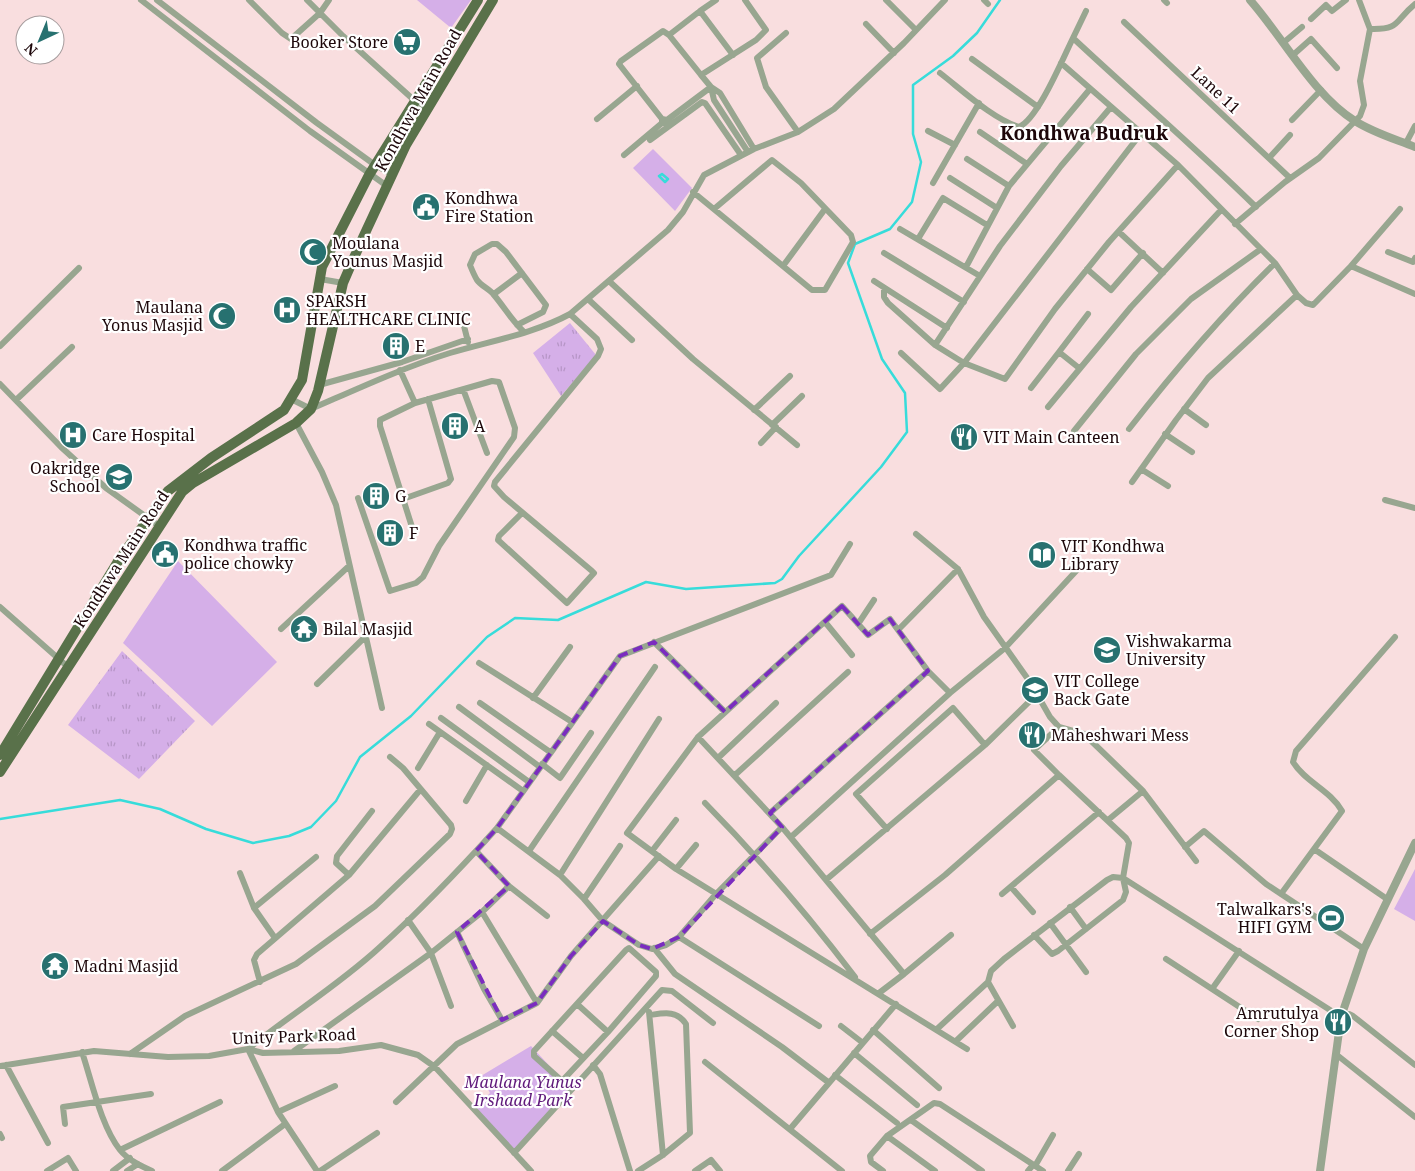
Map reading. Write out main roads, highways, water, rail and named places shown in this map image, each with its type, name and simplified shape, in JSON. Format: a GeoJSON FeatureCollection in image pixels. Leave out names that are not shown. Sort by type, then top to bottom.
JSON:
{"type":"FeatureCollection","features":[{"type":"Feature","properties":{"kind":"main road","name":"Kondhwa Main Road"},"geometry":{"type":"LineString","coordinates":[[0,755],[118,563],[168,491],[212,458],[284,410],[291,399],[302,380],[322,267],[369,175],[478,0]]}},
{"type":"Feature","properties":{"kind":"main road","name":"Kondhwa Main Road"},"geometry":{"type":"LineString","coordinates":[[0,772],[158,526],[182,492],[193,483],[296,423],[311,409],[319,385],[343,284],[387,186],[417,126],[493,0]]}},
{"type":"Feature","properties":{"kind":"waterway"},"geometry":{"type":"LineString","coordinates":[[0,819],[120,800],[160,809],[206,829],[253,843],[289,836],[311,827],[336,801],[360,757],[411,716],[487,637],[515,618],[558,620],[646,582],[686,589],[775,583],[782,579],[799,556],[881,467],[907,432],[905,393],[882,359],[848,263],[855,244],[890,229],[912,202],[921,162],[913,134],[913,85],[953,56],[977,33],[1000,0]]}},
{"type":"Feature","properties":{"kind":"waterway"},"geometry":{"type":"LineString","coordinates":[[662,174],[668,179],[665,182],[659,176],[662,174]]}},
{"type":"Feature","properties":{"kind":"place","name":"Booker Store"},"geometry":{"type":"Point","coordinates":[407,42]}},
{"type":"Feature","properties":{"kind":"place","name":"Kondhwa Fire Station"},"geometry":{"type":"Point","coordinates":[426,207]}},
{"type":"Feature","properties":{"kind":"place","name":"Moulana Younus Masjid"},"geometry":{"type":"Point","coordinates":[313,252]}},
{"type":"Feature","properties":{"kind":"place","name":"SPARSH HEALTHCARE CLINIC"},"geometry":{"type":"Point","coordinates":[287,310]}},
{"type":"Feature","properties":{"kind":"place","name":"Maulana Yonus Masjid"},"geometry":{"type":"Point","coordinates":[222,316]}},
{"type":"Feature","properties":{"kind":"place","name":"E"},"geometry":{"type":"Point","coordinates":[396,346]}},
{"type":"Feature","properties":{"kind":"place","name":"A"},"geometry":{"type":"Point","coordinates":[455,426]}},
{"type":"Feature","properties":{"kind":"place","name":"Care Hospital"},"geometry":{"type":"Point","coordinates":[73,435]}},
{"type":"Feature","properties":{"kind":"place","name":"VIT Main Canteen"},"geometry":{"type":"Point","coordinates":[964,437]}},
{"type":"Feature","properties":{"kind":"place","name":"Oakridge School"},"geometry":{"type":"Point","coordinates":[119,477]}},
{"type":"Feature","properties":{"kind":"place","name":"G"},"geometry":{"type":"Point","coordinates":[376,496]}},
{"type":"Feature","properties":{"kind":"place","name":"F"},"geometry":{"type":"Point","coordinates":[390,533]}},
{"type":"Feature","properties":{"kind":"place","name":"Kondhwa traffic police chowky"},"geometry":{"type":"Point","coordinates":[165,554]}},
{"type":"Feature","properties":{"kind":"place","name":"VIT Kondhwa Library"},"geometry":{"type":"Point","coordinates":[1042,555]}},
{"type":"Feature","properties":{"kind":"place","name":"Bilal Masjid"},"geometry":{"type":"Point","coordinates":[304,629]}},
{"type":"Feature","properties":{"kind":"place","name":"Vishwakarma University"},"geometry":{"type":"Point","coordinates":[1107,650]}},
{"type":"Feature","properties":{"kind":"place","name":"VIT College Back Gate"},"geometry":{"type":"Point","coordinates":[1035,690]}},
{"type":"Feature","properties":{"kind":"place","name":"Maheshwari Mess"},"geometry":{"type":"Point","coordinates":[1032,735]}},
{"type":"Feature","properties":{"kind":"place","name":"Talwalkars's HIFI GYM"},"geometry":{"type":"Point","coordinates":[1331,918]}},
{"type":"Feature","properties":{"kind":"place","name":"Madni Masjid"},"geometry":{"type":"Point","coordinates":[55,966]}},
{"type":"Feature","properties":{"kind":"place","name":"Amrutulya Corner Shop"},"geometry":{"type":"Point","coordinates":[1338,1022]}},
{"type":"Feature","properties":{"kind":"district","name":"Kondhwa Budruk"},"geometry":{"type":"Point","coordinates":[1084,133]}},
{"type":"Feature","properties":{"kind":"park label","name":"Maulana Yunus Irshaad Park"},"geometry":{"type":"Point","coordinates":[523,1091]}}]}
